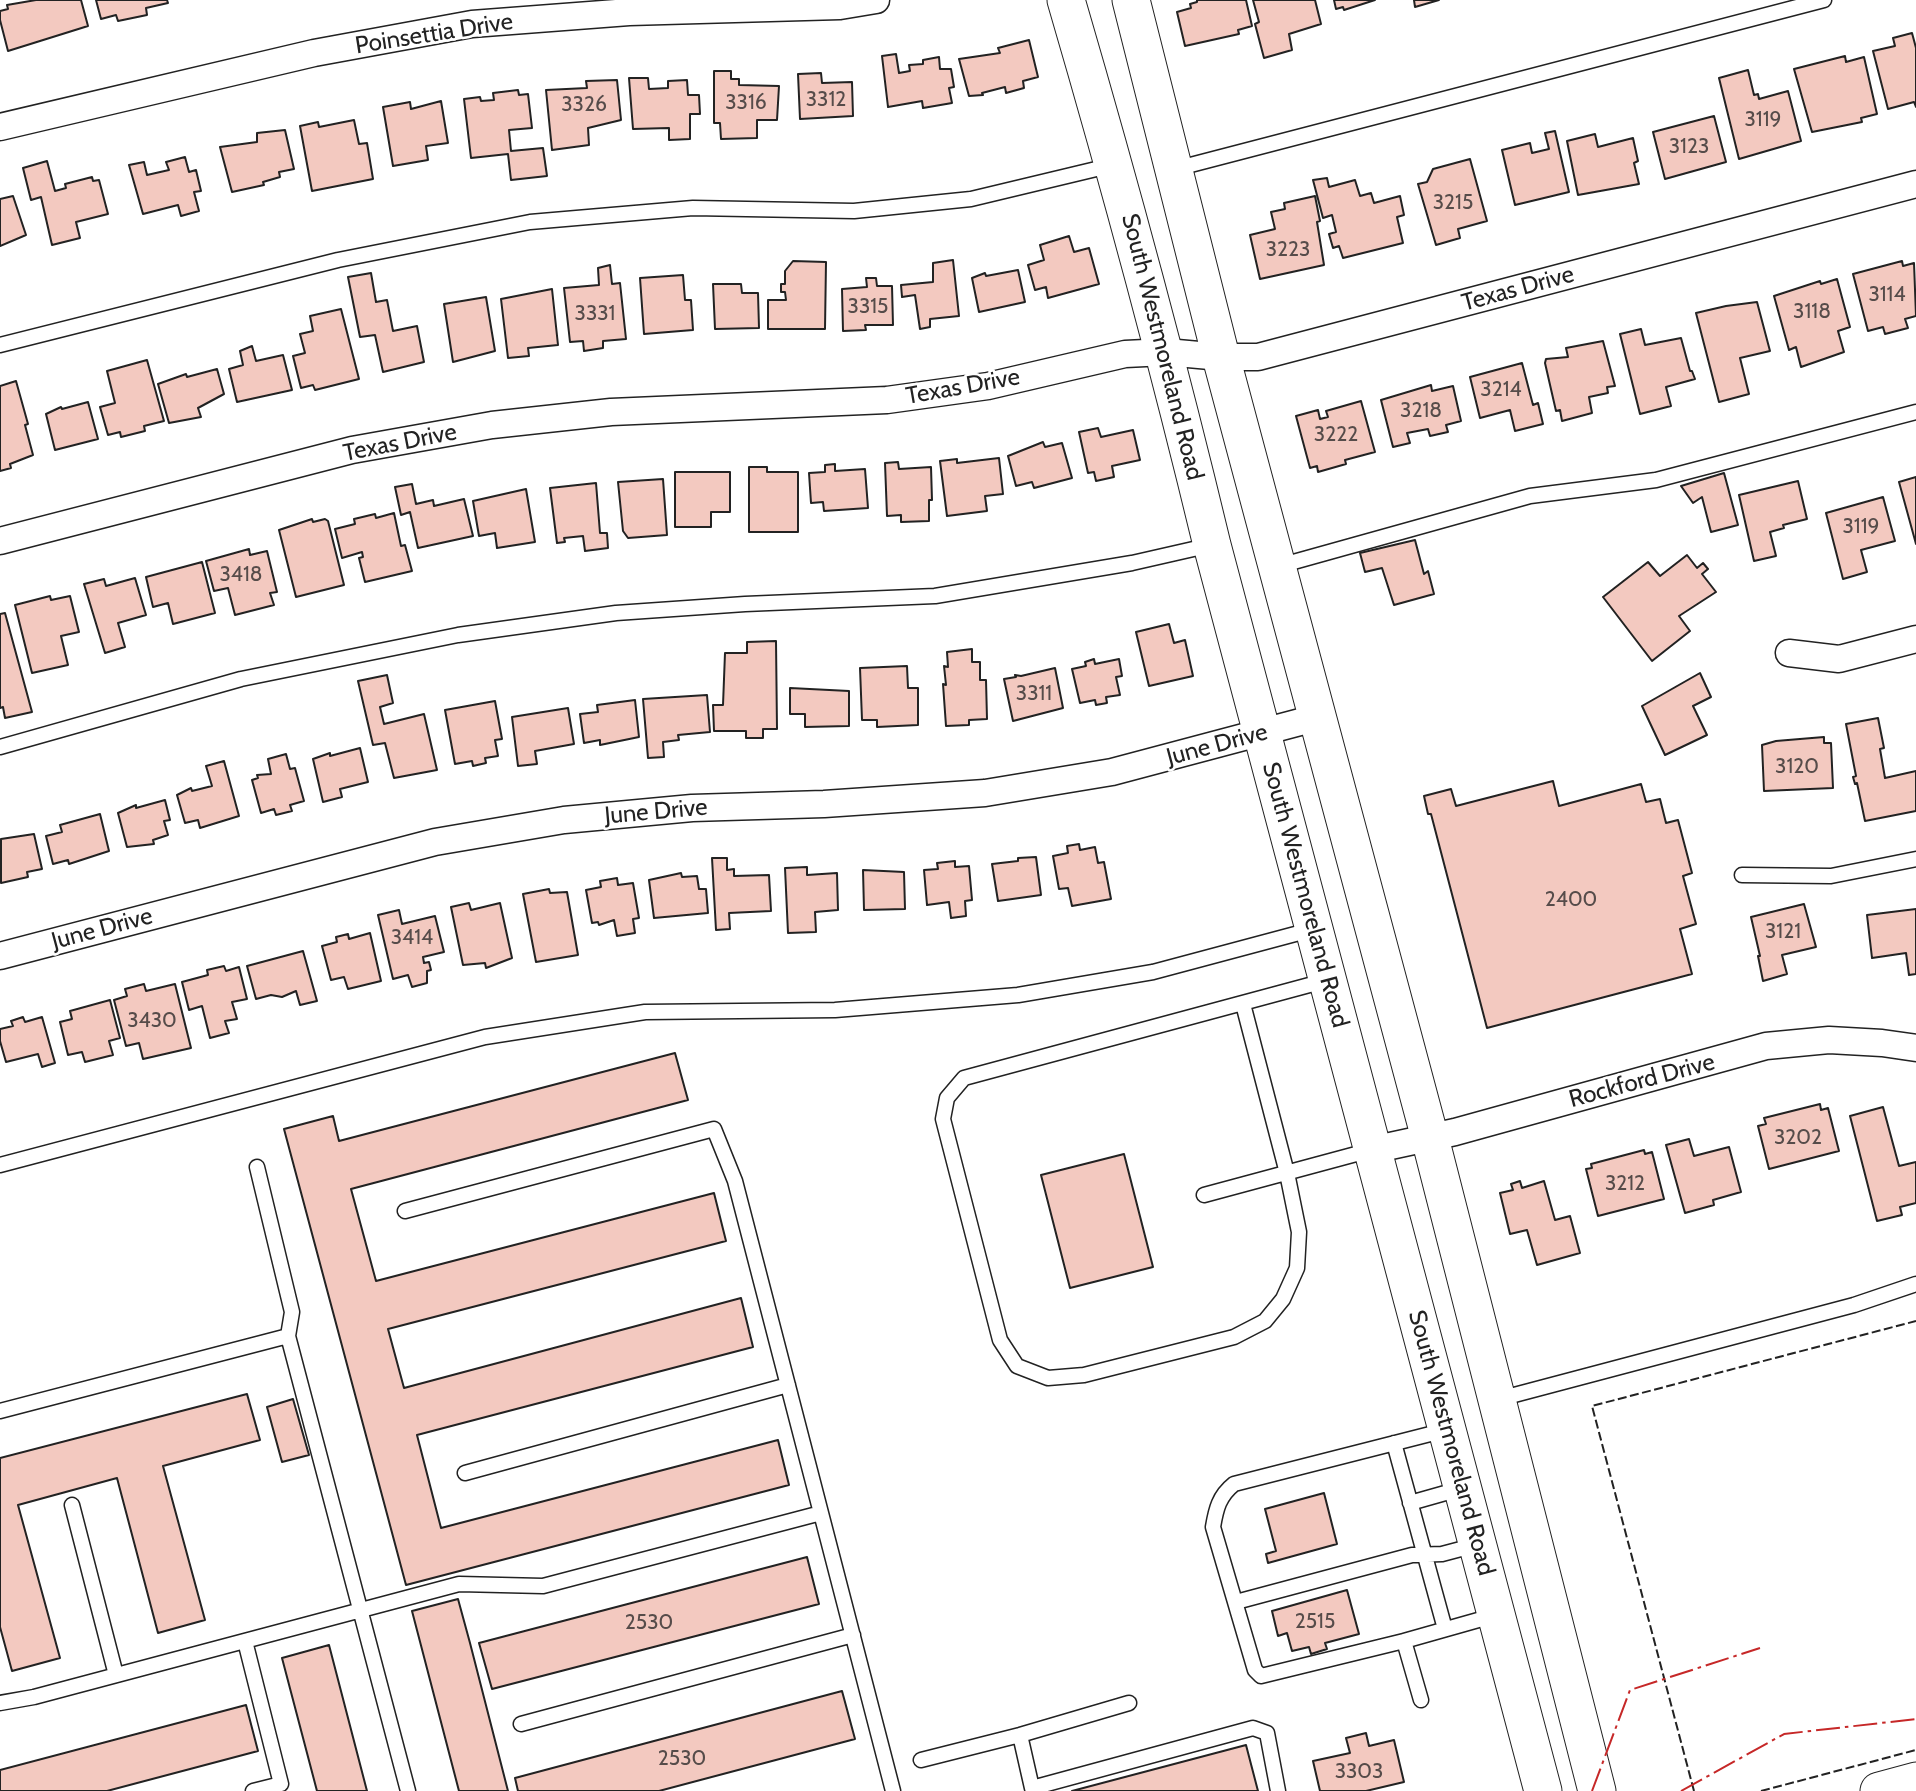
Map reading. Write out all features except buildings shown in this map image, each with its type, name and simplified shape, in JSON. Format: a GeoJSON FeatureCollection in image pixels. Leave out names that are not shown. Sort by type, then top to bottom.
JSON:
{"type":"FeatureCollection","features":[{"type":"Feature","properties":{"kind":"main road","name":"South Westmoreland Road"},"geometry":{"type":"LineString","coordinates":[[1066,0],[1115,164],[1166,352],[1212,545],[1543,1791]]}},
{"type":"Feature","properties":{"kind":"main road"},"geometry":{"type":"LineString","coordinates":[[1131,0],[1221,357],[1430,1139],[1597,1791]]}},
{"type":"Feature","properties":{"kind":"main road"},"geometry":{"type":"LineString","coordinates":[[1880,1791],[1916,1781]]}},
{"type":"Feature","properties":{"kind":"street","name":"Poinsettia Drive"},"geometry":{"type":"LineString","coordinates":[[0,127],[314,53],[472,24],[629,12],[840,6],[876,0]]}},
{"type":"Feature","properties":{"kind":"street","name":"Texas Drive"},"geometry":{"type":"LineString","coordinates":[[0,541],[352,450],[492,425],[611,412],[887,400],[988,386],[1125,354],[1166,352],[1258,357],[1916,184]]}},
{"type":"Feature","properties":{"kind":"street"},"geometry":{"type":"LineString","coordinates":[[1789,653],[1839,659],[1916,639]]}},
{"type":"Feature","properties":{"kind":"street","name":"June Drive"},"geometry":{"type":"LineString","coordinates":[[0,956],[435,842],[564,820],[679,809],[824,804],[985,793],[1112,772],[1319,717]]}},
{"type":"Feature","properties":{"kind":"street","name":"Rockford Drive"},"geometry":{"type":"LineString","coordinates":[[1372,1150],[1430,1139],[1766,1046],[1829,1040],[1916,1048]]}},
{"type":"Feature","properties":{"kind":"lane"},"geometry":{"type":"LineString","coordinates":[[1174,170],[1824,0]]}},
{"type":"Feature","properties":{"kind":"lane"},"geometry":{"type":"LineString","coordinates":[[0,345],[338,260],[530,222],[692,208],[854,211],[971,199],[1115,164]]}},
{"type":"Feature","properties":{"kind":"lane"},"geometry":{"type":"LineString","coordinates":[[1278,566],[1530,496],[1656,480],[1916,412]]}},
{"type":"Feature","properties":{"kind":"lane"},"geometry":{"type":"LineString","coordinates":[[0,747],[241,679],[458,635],[616,613],[745,604],[935,596],[1132,563],[1212,545]]}},
{"type":"Feature","properties":{"kind":"lane"},"geometry":{"type":"LineString","coordinates":[[1742,875],[1831,876],[1916,859]]}},
{"type":"Feature","properties":{"kind":"lane"},"geometry":{"type":"LineString","coordinates":[[0,1165],[485,1037],[645,1013],[835,1010],[1018,995],[1153,972],[1315,929]]}},
{"type":"Feature","properties":{"kind":"lane"},"geometry":{"type":"LineString","coordinates":[[1243,1004],[1287,1173],[1299,1232],[1297,1268],[1283,1299],[1265,1321],[1234,1337],[1084,1375],[1048,1378],[1017,1366],[1000,1340],[943,1119],[947,1098],[964,1078],[1329,979]]}},
{"type":"Feature","properties":{"kind":"lane"},"geometry":{"type":"LineString","coordinates":[[405,1211],[714,1129],[735,1181],[893,1791]]}},
{"type":"Feature","properties":{"kind":"lane"},"geometry":{"type":"LineString","coordinates":[[1204,1195],[1372,1150]]}},
{"type":"Feature","properties":{"kind":"lane"},"geometry":{"type":"LineString","coordinates":[[257,1167],[292,1312],[288,1336],[408,1791]]}},
{"type":"Feature","properties":{"kind":"lane"},"geometry":{"type":"LineString","coordinates":[[1497,1399],[1854,1305],[1916,1284]]}},
{"type":"Feature","properties":{"kind":"lane"},"geometry":{"type":"LineString","coordinates":[[0,1410],[288,1336]]}},
{"type":"Feature","properties":{"kind":"lane"},"geometry":{"type":"LineString","coordinates":[[465,1473],[788,1385]]}},
{"type":"Feature","properties":{"kind":"lane"},"geometry":{"type":"LineString","coordinates":[[1448,1430],[1234,1484],[1223,1493],[1213,1527],[1255,1670],[1261,1676],[1497,1615]]}},
{"type":"Feature","properties":{"kind":"lane"},"geometry":{"type":"LineString","coordinates":[[1394,1443],[1445,1629]]}},
{"type":"Feature","properties":{"kind":"lane"},"geometry":{"type":"LineString","coordinates":[[1410,1503],[1463,1488]]}},
{"type":"Feature","properties":{"kind":"lane"},"geometry":{"type":"LineString","coordinates":[[72,1505],[116,1675]]}},
{"type":"Feature","properties":{"kind":"lane"},"geometry":{"type":"LineString","coordinates":[[0,1703],[34,1697],[459,1584],[543,1586],[821,1513]]}},
{"type":"Feature","properties":{"kind":"lane"},"geometry":{"type":"LineString","coordinates":[[1236,1602],[1412,1555],[1441,1554],[1478,1545]]}},
{"type":"Feature","properties":{"kind":"lane"},"geometry":{"type":"LineString","coordinates":[[521,1724],[853,1635]]}},
{"type":"Feature","properties":{"kind":"lane"},"geometry":{"type":"LineString","coordinates":[[245,1641],[282,1787],[253,1791]]}},
{"type":"Feature","properties":{"kind":"lane"},"geometry":{"type":"LineString","coordinates":[[1404,1641],[1421,1700]]}},
{"type":"Feature","properties":{"kind":"lane"},"geometry":{"type":"LineString","coordinates":[[921,1760],[1129,1703]]}},
{"type":"Feature","properties":{"kind":"lane"},"geometry":{"type":"LineString","coordinates":[[1020,1735],[1033,1789],[1253,1728],[1267,1732],[1278,1791]]}},
{"type":"Feature","properties":{"kind":"fence"},"geometry":{"type":"LineString","coordinates":[[1694,1791],[1592,1406],[1916,1321]]}},
{"type":"Feature","properties":{"kind":"fence"},"geometry":{"type":"LineString","coordinates":[[1761,1791],[1916,1750]]}},
{"type":"Feature","properties":{"kind":"power"},"geometry":{"type":"LineString","coordinates":[[1592,1791],[1630,1690],[1760,1648]]}},
{"type":"Feature","properties":{"kind":"power"},"geometry":{"type":"LineString","coordinates":[[1681,1791],[1784,1734],[1916,1719]]}}]}
